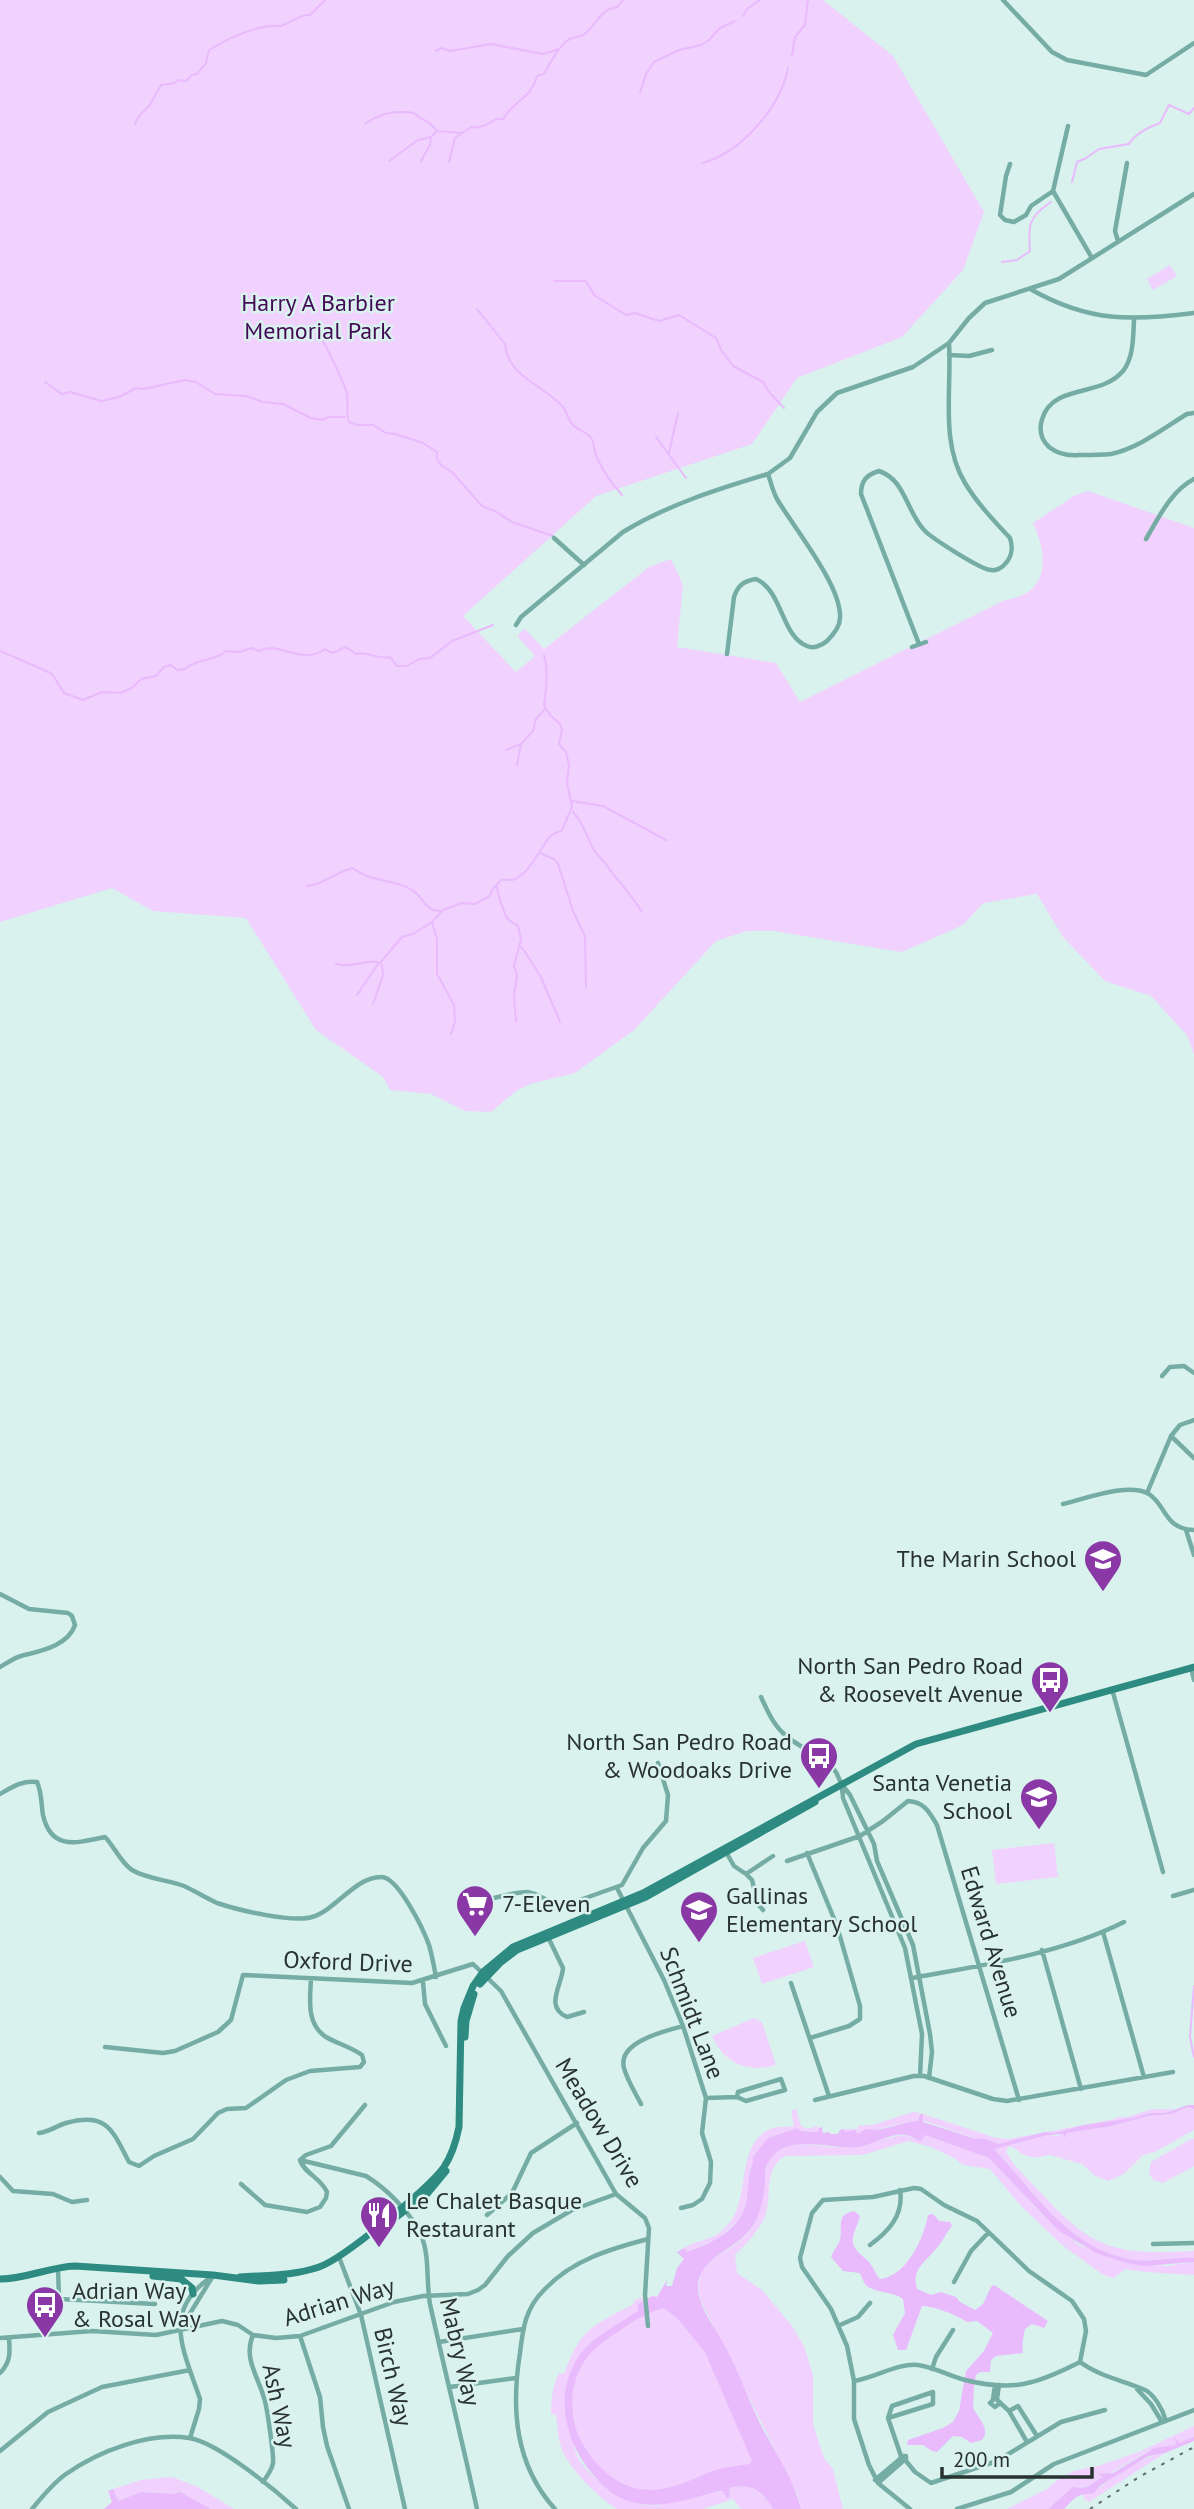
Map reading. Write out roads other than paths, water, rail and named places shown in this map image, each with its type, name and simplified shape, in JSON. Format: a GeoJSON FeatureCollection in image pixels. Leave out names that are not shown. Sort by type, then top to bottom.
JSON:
{"type":"FeatureCollection","features":[{"type":"Feature","properties":{"kind":"main road"},"geometry":{"type":"LineString","coordinates":[[0,2279],[75,2266],[240,2277],[287,2275],[322,2266],[339,2258],[402,2209],[425,2189],[442,2169],[455,2144],[459,2127],[461,2021],[467,1997],[485,1974],[513,1947],[625,1905],[916,1744],[1193,1667]]}},
{"type":"Feature","properties":{"kind":"main road"},"geometry":{"type":"LineString","coordinates":[[139,2271],[181,2279],[192,2288],[192,2294]]}},
{"type":"Feature","properties":{"kind":"street"},"geometry":{"type":"LineString","coordinates":[[1003,0],[1052,52],[1067,60],[1146,75],[1194,43]]}},
{"type":"Feature","properties":{"kind":"street"},"geometry":{"type":"LineString","coordinates":[[1010,164],[1000,215],[1014,222],[1053,191],[1068,126]]}},
{"type":"Feature","properties":{"kind":"street"},"geometry":{"type":"LineString","coordinates":[[1118,242],[1115,231],[1127,163]]}},
{"type":"Feature","properties":{"kind":"street"},"geometry":{"type":"LineString","coordinates":[[1053,191],[1092,258]]}},
{"type":"Feature","properties":{"kind":"street"},"geometry":{"type":"LineString","coordinates":[[516,625],[521,617],[623,532],[657,513],[768,474],[790,458],[817,412],[831,397],[901,372],[948,343],[985,303],[1059,279],[1194,194]]}},
{"type":"Feature","properties":{"kind":"street"},"geometry":{"type":"LineString","coordinates":[[1031,289],[1088,314],[1134,320],[1194,313]]}},
{"type":"Feature","properties":{"kind":"street"},"geometry":{"type":"LineString","coordinates":[[1134,320],[1131,353],[1122,372],[1111,382],[1059,399],[1047,408],[1041,419],[1043,440],[1051,449],[1068,456],[1110,454],[1130,448],[1194,412]]}},
{"type":"Feature","properties":{"kind":"street"},"geometry":{"type":"LineString","coordinates":[[919,644],[861,494],[861,485],[865,478],[879,471],[894,478],[925,531],[980,567],[992,570],[1003,566],[1012,548],[1010,538],[982,508],[964,482],[954,459],[950,428],[948,343]]}},
{"type":"Feature","properties":{"kind":"street"},"geometry":{"type":"LineString","coordinates":[[949,355],[969,356],[992,350]]}},
{"type":"Feature","properties":{"kind":"street"},"geometry":{"type":"LineString","coordinates":[[727,654],[734,597],[737,589],[747,581],[756,579],[769,587],[794,635],[805,645],[812,647],[822,644],[835,632],[840,621],[826,574],[778,501],[768,474]]}},
{"type":"Feature","properties":{"kind":"street"},"geometry":{"type":"LineString","coordinates":[[1146,539],[1170,500],[1185,483],[1194,479]]}},
{"type":"Feature","properties":{"kind":"street"},"geometry":{"type":"LineString","coordinates":[[554,538],[584,565]]}},
{"type":"Feature","properties":{"kind":"street"},"geometry":{"type":"LineString","coordinates":[[912,647],[926,642]]}},
{"type":"Feature","properties":{"kind":"street"},"geometry":{"type":"LineString","coordinates":[[1162,1376],[1170,1367],[1184,1366],[1194,1373]]}},
{"type":"Feature","properties":{"kind":"street"},"geometry":{"type":"LineString","coordinates":[[1147,1493],[1171,1436],[1180,1425],[1194,1420]]}},
{"type":"Feature","properties":{"kind":"street"},"geometry":{"type":"LineString","coordinates":[[1171,1436],[1194,1458]]}},
{"type":"Feature","properties":{"kind":"street"},"geometry":{"type":"LineString","coordinates":[[1063,1504],[1124,1490],[1147,1493],[1159,1504],[1167,1519],[1186,1530],[1194,1530]]}},
{"type":"Feature","properties":{"kind":"street"},"geometry":{"type":"LineString","coordinates":[[1186,1530],[1194,1555]]}},
{"type":"Feature","properties":{"kind":"street"},"geometry":{"type":"LineString","coordinates":[[0,1594],[29,1609],[68,1613],[75,1625],[68,1637],[45,1650],[19,1657],[0,1667]]}},
{"type":"Feature","properties":{"kind":"street"},"geometry":{"type":"LineString","coordinates":[[1193,1667],[1194,1680]]}},
{"type":"Feature","properties":{"kind":"street"},"geometry":{"type":"LineString","coordinates":[[1112,1689],[1163,1872]]}},
{"type":"Feature","properties":{"kind":"street"},"geometry":{"type":"LineString","coordinates":[[761,1697],[785,1735],[832,1766],[841,1777],[843,1798],[897,1926],[912,1978],[922,2034],[920,2076]]}},
{"type":"Feature","properties":{"kind":"street"},"geometry":{"type":"LineString","coordinates":[[466,1893],[471,1901],[482,1902],[523,1892],[532,1893],[563,1906],[617,1888],[628,1878],[643,1848],[666,1821],[668,1794],[658,1763]]}},
{"type":"Feature","properties":{"kind":"street"},"geometry":{"type":"LineString","coordinates":[[0,1794],[16,1785],[37,1782],[48,1830],[57,1839],[66,1843],[105,1837],[132,1870],[183,1886],[219,1903],[261,1913],[303,1919],[312,1917],[324,1913],[364,1882],[387,1878],[396,1886],[414,1913],[429,1944],[436,1977]]}},
{"type":"Feature","properties":{"kind":"street"},"geometry":{"type":"LineString","coordinates":[[842,1785],[850,1794],[868,1830],[877,1861],[911,1938],[930,2034],[932,2052],[929,2078]]}},
{"type":"Feature","properties":{"kind":"street","name":"Edward Avenue"},"geometry":{"type":"LineString","coordinates":[[868,1830],[908,1801],[918,1801],[928,1808],[937,1825],[1018,2100]]}},
{"type":"Feature","properties":{"kind":"street"},"geometry":{"type":"LineString","coordinates":[[787,1861],[860,1836],[868,1830]]}},
{"type":"Feature","properties":{"kind":"street"},"geometry":{"type":"LineString","coordinates":[[725,1851],[734,1866],[752,1880],[758,1904],[763,1910]]}},
{"type":"Feature","properties":{"kind":"street"},"geometry":{"type":"LineString","coordinates":[[807,1853],[837,1926],[860,2006],[860,2019],[849,2026],[810,2038]]}},
{"type":"Feature","properties":{"kind":"street"},"geometry":{"type":"LineString","coordinates":[[746,1874],[773,1856]]}},
{"type":"Feature","properties":{"kind":"street","name":"Schmidt Lane"},"geometry":{"type":"LineString","coordinates":[[617,1888],[664,1980],[683,2026],[706,2098],[702,2133],[710,2154],[710,2183],[702,2199],[681,2208]]}},
{"type":"Feature","properties":{"kind":"street"},"geometry":{"type":"LineString","coordinates":[[1173,1896],[1194,1890]]}},
{"type":"Feature","properties":{"kind":"street"},"geometry":{"type":"LineString","coordinates":[[912,1978],[980,1966],[1042,1950],[1103,1932],[1125,1922]]}},
{"type":"Feature","properties":{"kind":"street"},"geometry":{"type":"LineString","coordinates":[[1103,1932],[1144,2077]]}},
{"type":"Feature","properties":{"kind":"street"},"geometry":{"type":"LineString","coordinates":[[547,1936],[563,1968],[555,1998],[556,2009],[567,2017],[584,2012]]}},
{"type":"Feature","properties":{"kind":"street"},"geometry":{"type":"LineString","coordinates":[[1042,1950],[1081,2089]]}},
{"type":"Feature","properties":{"kind":"street","name":"Oxford Drive"},"geometry":{"type":"LineString","coordinates":[[105,2047],[175,2052],[218,2032],[231,2020],[243,1975],[412,1983],[423,1982],[473,1964],[485,1974]]}},
{"type":"Feature","properties":{"kind":"street","name":"Meadow Drive"},"geometry":{"type":"LineString","coordinates":[[485,1974],[501,1992],[617,2194],[645,2218],[649,2228],[645,2295],[648,2326]]}},
{"type":"Feature","properties":{"kind":"street"},"geometry":{"type":"LineString","coordinates":[[39,2133],[77,2121],[99,2122],[114,2132],[130,2162],[139,2166],[154,2156],[193,2139],[218,2113],[228,2109],[246,2108],[286,2080],[310,2071],[360,2067],[364,2062],[362,2055],[318,2030],[310,2009],[311,1979]]}},
{"type":"Feature","properties":{"kind":"street"},"geometry":{"type":"LineString","coordinates":[[423,1982],[425,2004],[446,2046]]}},
{"type":"Feature","properties":{"kind":"street"},"geometry":{"type":"LineString","coordinates":[[791,1983],[830,2096]]}},
{"type":"Feature","properties":{"kind":"street"},"geometry":{"type":"LineString","coordinates":[[641,2104],[624,2070],[625,2054],[629,2048],[652,2036],[683,2026]]}},
{"type":"Feature","properties":{"kind":"street"},"geometry":{"type":"LineString","coordinates":[[815,2100],[920,2076],[993,2099],[1018,2100],[1174,2072]]}},
{"type":"Feature","properties":{"kind":"street"},"geometry":{"type":"LineString","coordinates":[[706,2098],[737,2097],[746,2101],[785,2090],[781,2079],[738,2092],[737,2097]]}},
{"type":"Feature","properties":{"kind":"street"},"geometry":{"type":"LineString","coordinates":[[241,2184],[265,2205],[314,2211],[323,2202],[327,2192],[320,2180],[302,2166],[300,2160],[331,2146],[365,2105]]}},
{"type":"Feature","properties":{"kind":"street"},"geometry":{"type":"LineString","coordinates":[[487,2215],[512,2193],[531,2153],[576,2123]]}},
{"type":"Feature","properties":{"kind":"street","name":"Mabry Way"},"geometry":{"type":"LineString","coordinates":[[300,2160],[366,2176],[402,2209],[420,2232],[424,2245],[429,2295],[477,2509]]}},
{"type":"Feature","properties":{"kind":"street"},"geometry":{"type":"LineString","coordinates":[[0,2176],[13,2191],[52,2194],[72,2202],[87,2200]]}},
{"type":"Feature","properties":{"kind":"street"},"geometry":{"type":"LineString","coordinates":[[910,2509],[877,2481],[854,2419],[854,2381],[840,2325],[800,2262],[801,2248],[815,2206],[823,2200],[873,2197],[900,2190],[921,2189],[944,2205],[968,2216],[1029,2271],[1072,2301],[1079,2309],[1086,2331],[1080,2362]]}},
{"type":"Feature","properties":{"kind":"street"},"geometry":{"type":"LineString","coordinates":[[870,2245],[893,2224],[902,2200],[900,2190]]}},
{"type":"Feature","properties":{"kind":"street","name":"Adrian Way"},"geometry":{"type":"LineString","coordinates":[[0,2338],[82,2332],[156,2335],[222,2321],[238,2325],[253,2335],[276,2339],[300,2336],[394,2302],[429,2295],[467,2294],[478,2290],[533,2233],[572,2210],[617,2194]]}},
{"type":"Feature","properties":{"kind":"street"},"geometry":{"type":"LineString","coordinates":[[954,2281],[971,2251],[988,2233]]}},
{"type":"Feature","properties":{"kind":"street"},"geometry":{"type":"LineString","coordinates":[[555,2509],[536,2485],[525,2461],[515,2414],[516,2378],[528,2310],[543,2290],[561,2274],[586,2259],[607,2250],[648,2239]]}},
{"type":"Feature","properties":{"kind":"street"},"geometry":{"type":"LineString","coordinates":[[1153,2244],[1194,2243]]}},
{"type":"Feature","properties":{"kind":"street","name":"Birch Way"},"geometry":{"type":"LineString","coordinates":[[339,2258],[361,2315],[405,2509]]}},
{"type":"Feature","properties":{"kind":"street"},"geometry":{"type":"LineString","coordinates":[[58,2267],[59,2299]]}},
{"type":"Feature","properties":{"kind":"street"},"geometry":{"type":"LineString","coordinates":[[190,2438],[200,2399],[181,2337],[180,2318],[192,2294],[213,2275]]}},
{"type":"Feature","properties":{"kind":"street"},"geometry":{"type":"LineString","coordinates":[[180,2329],[213,2275]]}},
{"type":"Feature","properties":{"kind":"street"},"geometry":{"type":"LineString","coordinates":[[31,2306],[59,2299],[156,2304]]}},
{"type":"Feature","properties":{"kind":"street"},"geometry":{"type":"LineString","coordinates":[[840,2325],[858,2317],[870,2303]]}},
{"type":"Feature","properties":{"kind":"street"},"geometry":{"type":"LineString","coordinates":[[439,2342],[523,2329]]}},
{"type":"Feature","properties":{"kind":"street"},"geometry":{"type":"LineString","coordinates":[[932,2369],[936,2357],[953,2330]]}},
{"type":"Feature","properties":{"kind":"street","name":"Ash Way"},"geometry":{"type":"LineString","coordinates":[[253,2335],[250,2361],[265,2399],[273,2455],[271,2469],[262,2482]]}},
{"type":"Feature","properties":{"kind":"street"},"geometry":{"type":"LineString","coordinates":[[300,2336],[320,2397],[325,2437],[349,2509]]}},
{"type":"Feature","properties":{"kind":"street"},"geometry":{"type":"LineString","coordinates":[[0,2372],[10,2356],[9,2338]]}},
{"type":"Feature","properties":{"kind":"street"},"geometry":{"type":"LineString","coordinates":[[854,2381],[917,2365],[975,2382],[997,2385],[1034,2383],[1080,2362]]}},
{"type":"Feature","properties":{"kind":"street"},"geometry":{"type":"LineString","coordinates":[[1080,2362],[1137,2388],[1164,2421]]}},
{"type":"Feature","properties":{"kind":"street"},"geometry":{"type":"LineString","coordinates":[[0,2451],[48,2412],[102,2387],[191,2370]]}},
{"type":"Feature","properties":{"kind":"street"},"geometry":{"type":"LineString","coordinates":[[450,2387],[516,2378]]}},
{"type":"Feature","properties":{"kind":"street"},"geometry":{"type":"LineString","coordinates":[[997,2385],[996,2401],[1009,2411],[1027,2442]]}},
{"type":"Feature","properties":{"kind":"street"},"geometry":{"type":"LineString","coordinates":[[888,2418],[933,2403],[933,2392],[892,2406],[888,2418],[902,2459],[932,2483],[997,2461],[1061,2422],[1105,2410]]}},
{"type":"Feature","properties":{"kind":"street"},"geometry":{"type":"LineString","coordinates":[[1009,2411],[1018,2406],[1037,2436]]}},
{"type":"Feature","properties":{"kind":"street"},"geometry":{"type":"LineString","coordinates":[[957,2509],[1012,2492],[1054,2465],[1194,2410]]}},
{"type":"Feature","properties":{"kind":"street"},"geometry":{"type":"LineString","coordinates":[[32,2509],[66,2474],[106,2452],[155,2439],[190,2438],[218,2449],[296,2509]]}},
{"type":"Feature","properties":{"kind":"street"},"geometry":{"type":"LineString","coordinates":[[877,2481],[902,2459]]}},
{"type":"Feature","properties":{"kind":"waterway"},"geometry":{"type":"LineString","coordinates":[[135,124],[161,85],[175,83],[177,80],[186,81],[197,74],[206,63],[209,50],[246,32],[280,26],[310,15],[325,0]]}},
{"type":"Feature","properties":{"kind":"waterway"},"geometry":{"type":"LineString","coordinates":[[389,161],[418,140],[431,137],[437,131],[462,133],[471,127],[480,127],[496,119],[503,119],[531,90],[537,76],[544,74],[562,45],[570,39],[584,35],[604,13],[617,7],[623,0]]}},
{"type":"Feature","properties":{"kind":"waterway"},"geometry":{"type":"LineString","coordinates":[[743,16],[747,9],[760,0]]}},
{"type":"Feature","properties":{"kind":"waterway"},"geometry":{"type":"LineString","coordinates":[[792,55],[795,37],[805,25],[808,0]]}},
{"type":"Feature","properties":{"kind":"waterway"},"geometry":{"type":"LineString","coordinates":[[640,93],[646,74],[654,62],[679,50],[701,45],[720,28],[735,21]]}},
{"type":"Feature","properties":{"kind":"waterway"},"geometry":{"type":"LineString","coordinates":[[436,51],[442,48],[450,51],[491,44],[543,54],[559,49]]}},
{"type":"Feature","properties":{"kind":"waterway"},"geometry":{"type":"LineString","coordinates":[[703,163],[731,149],[757,126],[777,98],[788,68]]}},
{"type":"Feature","properties":{"kind":"waterway"},"geometry":{"type":"LineString","coordinates":[[1072,182],[1077,162],[1099,149],[1129,144],[1143,131],[1160,123],[1169,105],[1189,114],[1194,108]]}},
{"type":"Feature","properties":{"kind":"waterway"},"geometry":{"type":"LineString","coordinates":[[365,124],[383,115],[407,112],[414,113],[437,131]]}},
{"type":"Feature","properties":{"kind":"waterway"},"geometry":{"type":"LineString","coordinates":[[449,162],[455,138],[462,133]]}},
{"type":"Feature","properties":{"kind":"waterway"},"geometry":{"type":"LineString","coordinates":[[421,161],[430,145],[431,137]]}},
{"type":"Feature","properties":{"kind":"waterway"},"geometry":{"type":"LineString","coordinates":[[1002,262],[1017,260],[1030,251],[1031,223],[1038,212],[1051,202]]}},
{"type":"Feature","properties":{"kind":"waterway"},"geometry":{"type":"LineString","coordinates":[[554,281],[586,281],[594,295],[626,315],[635,313],[659,321],[679,315],[716,338],[733,366],[763,382],[784,408]]}},
{"type":"Feature","properties":{"kind":"waterway"},"geometry":{"type":"LineString","coordinates":[[477,309],[505,344],[512,365],[554,398],[564,408],[573,425],[591,438],[599,463],[622,495]]}},
{"type":"Feature","properties":{"kind":"waterway"},"geometry":{"type":"LineString","coordinates":[[315,328],[346,389],[349,422],[373,425],[386,433],[423,443],[437,452],[441,465],[452,472],[482,506],[512,522],[553,536]]}},
{"type":"Feature","properties":{"kind":"waterway"},"geometry":{"type":"LineString","coordinates":[[45,382],[62,394],[70,392],[101,401],[119,397],[136,388],[144,389],[185,380],[196,382],[215,394],[246,396],[263,402],[283,404],[311,418],[322,420],[345,417]]}},
{"type":"Feature","properties":{"kind":"waterway"},"geometry":{"type":"LineString","coordinates":[[669,453],[678,413]]}},
{"type":"Feature","properties":{"kind":"waterway"},"geometry":{"type":"LineString","coordinates":[[656,437],[686,478]]}},
{"type":"Feature","properties":{"kind":"waterway"},"geometry":{"type":"LineString","coordinates":[[0,651],[52,674],[64,693],[83,700],[102,692],[120,693],[132,688],[141,679],[156,676],[164,667],[171,665],[177,670],[185,669],[226,651],[240,652],[251,648],[259,651],[274,648],[308,655],[325,649],[334,652],[346,647],[356,654],[390,657],[397,666],[407,666],[419,659],[430,658],[452,641],[493,625]]}},
{"type":"Feature","properties":{"kind":"waterway"},"geometry":{"type":"LineString","coordinates":[[336,964],[380,963],[402,937],[413,934],[432,922],[443,910],[462,903],[475,904],[490,896],[501,880],[512,880],[523,874],[549,837],[562,830],[572,807],[567,783],[569,765],[566,752],[559,744],[562,730],[560,724],[544,706],[547,674],[544,655]]}},
{"type":"Feature","properties":{"kind":"waterway"},"geometry":{"type":"LineString","coordinates":[[517,765],[521,744],[533,731],[536,719],[545,709]]}},
{"type":"Feature","properties":{"kind":"waterway"},"geometry":{"type":"LineString","coordinates":[[506,750],[521,744]]}},
{"type":"Feature","properties":{"kind":"waterway"},"geometry":{"type":"LineString","coordinates":[[572,801],[603,806],[666,840]]}},
{"type":"Feature","properties":{"kind":"waterway"},"geometry":{"type":"LineString","coordinates":[[573,812],[595,852],[642,912]]}},
{"type":"Feature","properties":{"kind":"waterway"},"geometry":{"type":"LineString","coordinates":[[540,853],[554,859],[558,864],[573,911],[585,936],[586,987]]}},
{"type":"Feature","properties":{"kind":"waterway"},"geometry":{"type":"LineString","coordinates":[[307,886],[353,868],[368,876],[408,888],[428,907],[441,911]]}},
{"type":"Feature","properties":{"kind":"waterway"},"geometry":{"type":"LineString","coordinates":[[497,886],[505,913],[509,920],[518,926],[521,939],[514,966],[517,976],[514,996],[516,1021]]}},
{"type":"Feature","properties":{"kind":"waterway"},"geometry":{"type":"LineString","coordinates":[[432,922],[437,939],[437,974],[454,1005],[455,1022],[451,1034]]}},
{"type":"Feature","properties":{"kind":"waterway"},"geometry":{"type":"LineString","coordinates":[[520,947],[541,977],[560,1022]]}},
{"type":"Feature","properties":{"kind":"waterway"},"geometry":{"type":"LineString","coordinates":[[357,995],[378,964]]}},
{"type":"Feature","properties":{"kind":"waterway"},"geometry":{"type":"LineString","coordinates":[[373,1004],[383,975],[382,965]]}},
{"type":"Feature","properties":{"kind":"waterway"},"geometry":{"type":"LineString","coordinates":[[1194,1986],[1190,2037],[1194,2057]]}},
{"type":"Feature","properties":{"kind":"railway"},"geometry":{"type":"LineString","coordinates":[[1090,2509],[1139,2477],[1194,2447]]}},
{"type":"Feature","properties":{"kind":"place","name":"The Marin School"},"geometry":{"type":"Point","coordinates":[1103,1593]}},
{"type":"Feature","properties":{"kind":"place","name":"North San Pedro Road & Roosevelt Avenue"},"geometry":{"type":"Point","coordinates":[1050,1714]}},
{"type":"Feature","properties":{"kind":"place","name":"North San Pedro Road & Woodoaks Drive"},"geometry":{"type":"Point","coordinates":[819,1790]}},
{"type":"Feature","properties":{"kind":"place","name":"Santa Venetia School"},"geometry":{"type":"Point","coordinates":[1039,1831]}},
{"type":"Feature","properties":{"kind":"place","name":"7-Eleven"},"geometry":{"type":"Point","coordinates":[475,1938]}},
{"type":"Feature","properties":{"kind":"place","name":"Gallinas Elementary School"},"geometry":{"type":"Point","coordinates":[699,1944]}},
{"type":"Feature","properties":{"kind":"place","name":"Le Chalet Basque Restaurant"},"geometry":{"type":"Point","coordinates":[379,2249]}},
{"type":"Feature","properties":{"kind":"place","name":"Adrian Way & Rosal Way"},"geometry":{"type":"Point","coordinates":[45,2339]}},
{"type":"Feature","properties":{"kind":"park label","name":"Harry A Barbier Memorial Park"},"geometry":{"type":"Point","coordinates":[318,317]}}]}
